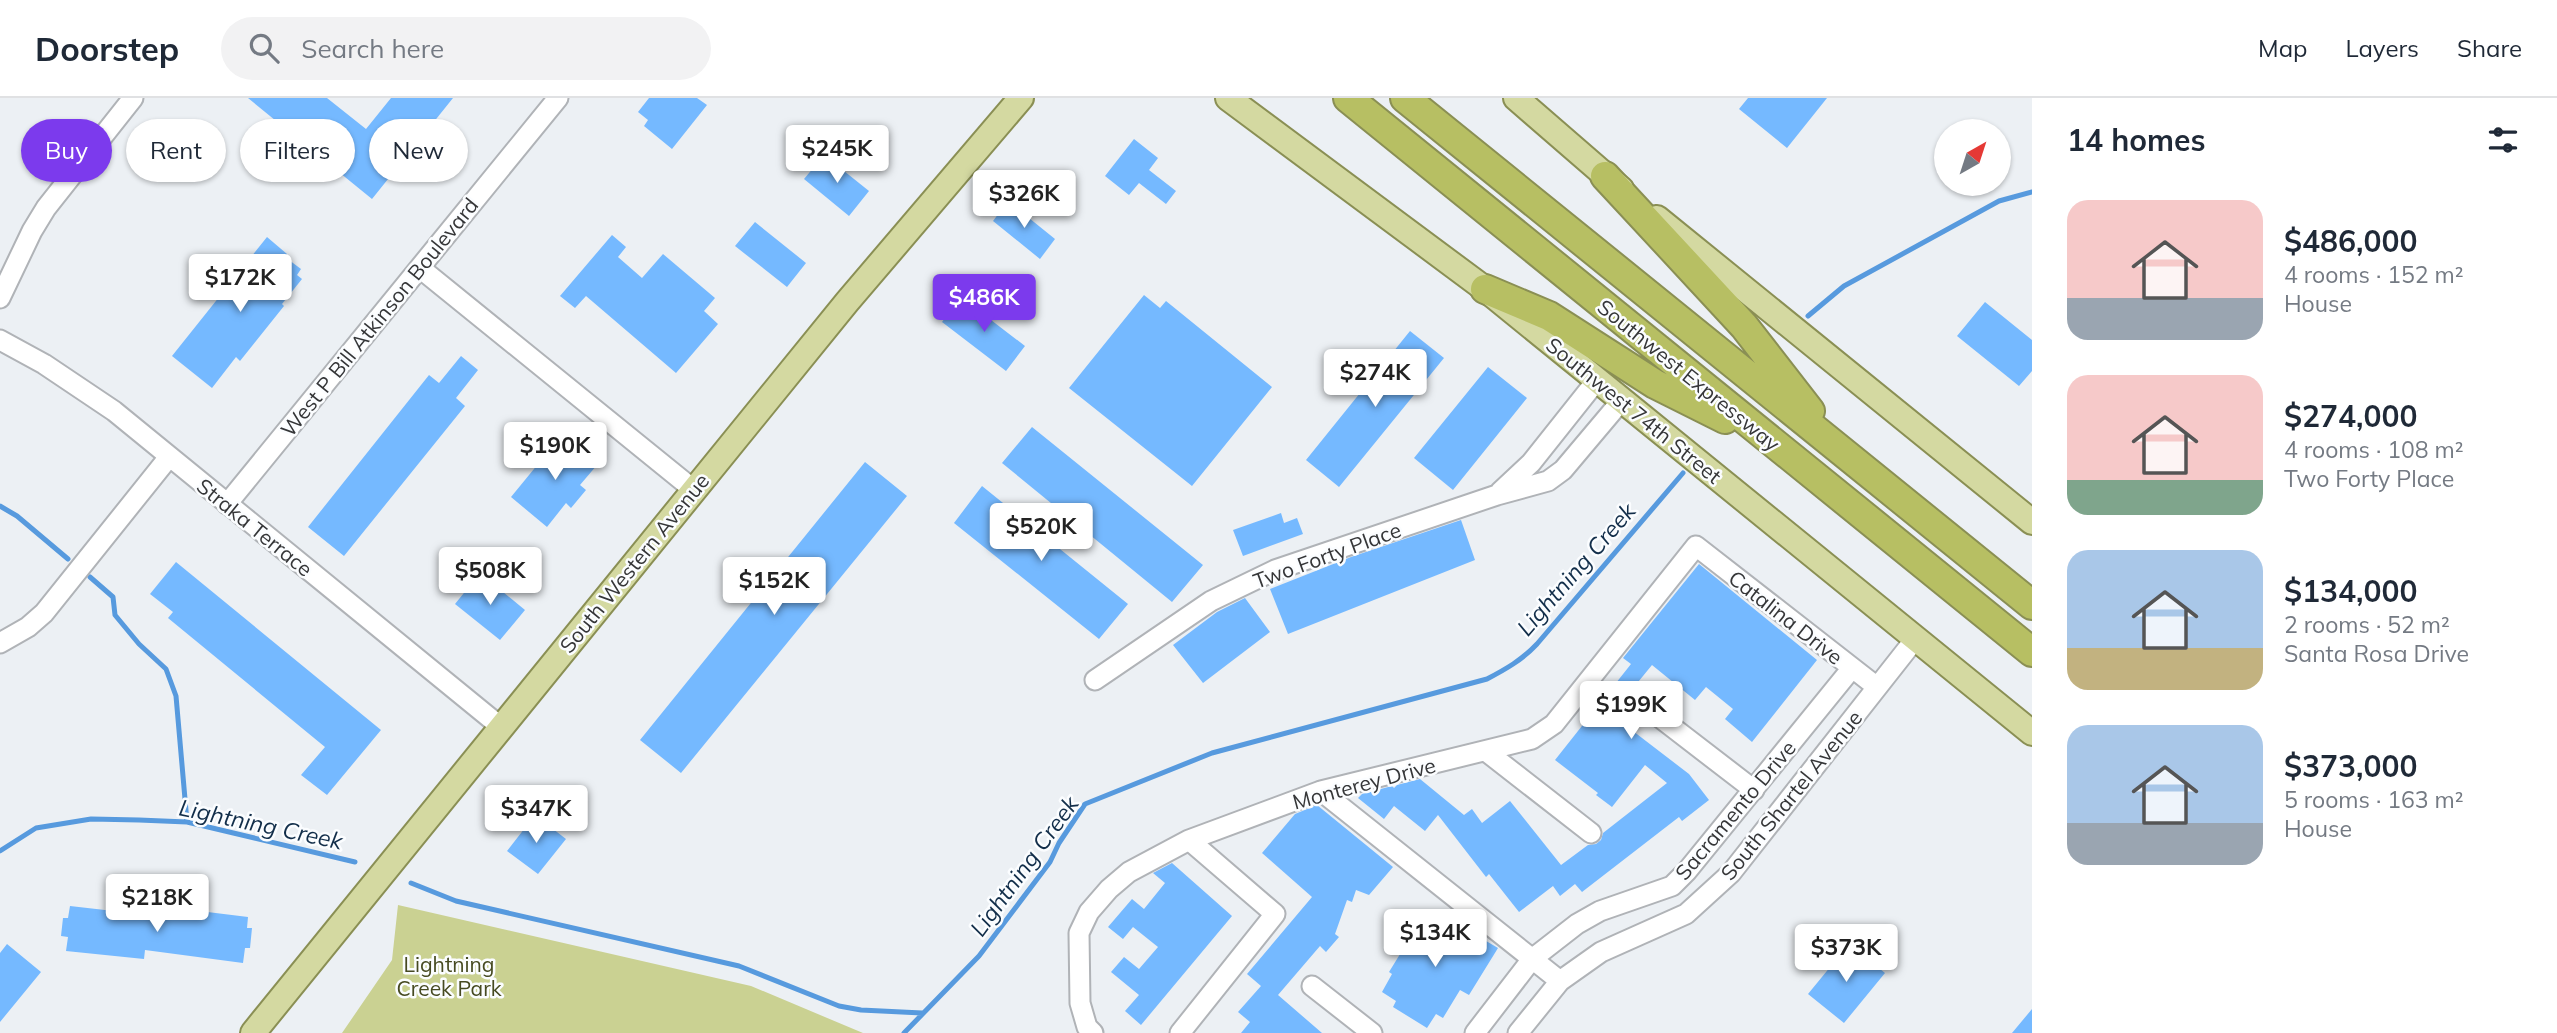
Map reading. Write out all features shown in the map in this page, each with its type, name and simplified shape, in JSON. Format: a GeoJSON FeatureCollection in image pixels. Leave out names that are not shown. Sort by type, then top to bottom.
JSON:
{"type":"FeatureCollection","features":[{"type":"Feature","properties":{"kind":"highway","name":"Southwest Expressway"},"geometry":{"type":"LineString","coordinates":[[1348,98],[2032,652]]}},
{"type":"Feature","properties":{"kind":"highway","name":"Southwest Expressway"},"geometry":{"type":"LineString","coordinates":[[1405,98],[2032,605]]}},
{"type":"Feature","properties":{"kind":"highway"},"geometry":{"type":"LineString","coordinates":[[1605,176],[1744,326],[1839,449]]}},
{"type":"Feature","properties":{"kind":"highway"},"geometry":{"type":"LineString","coordinates":[[1485,289],[1549,316],[1655,384],[1771,442]]}},
{"type":"Feature","properties":{"kind":"main road","name":"South Western Avenue"},"geometry":{"type":"LineString","coordinates":[[253,1033],[847,302],[1021,98]]}},
{"type":"Feature","properties":{"kind":"main road","name":"Southwest 74th Street"},"geometry":{"type":"LineString","coordinates":[[1228,98],[1485,289],[2032,733]]}},
{"type":"Feature","properties":{"kind":"main road"},"geometry":{"type":"LineString","coordinates":[[1516,98],[1605,176],[2032,522]]}},
{"type":"Feature","properties":{"kind":"street"},"geometry":{"type":"LineString","coordinates":[[0,298],[32,230],[46,208],[133,98]]}},
{"type":"Feature","properties":{"kind":"street","name":"West P Bill Atkinson Boulevard"},"geometry":{"type":"LineString","coordinates":[[227,503],[558,98]]}},
{"type":"Feature","properties":{"kind":"street"},"geometry":{"type":"LineString","coordinates":[[420,268],[694,490]]}},
{"type":"Feature","properties":{"kind":"street","name":"Straka Terrace"},"geometry":{"type":"LineString","coordinates":[[0,340],[92,395],[501,727]]}},
{"type":"Feature","properties":{"kind":"street","name":"Two Forty Place"},"geometry":{"type":"LineString","coordinates":[[1497,495],[1531,463],[1597,380]]}},
{"type":"Feature","properties":{"kind":"street","name":"Two Forty Place"},"geometry":{"type":"LineString","coordinates":[[1095,680],[1211,601],[1275,570],[1497,495],[1548,481],[1563,470],[1622,400]]}},
{"type":"Feature","properties":{"kind":"street"},"geometry":{"type":"LineString","coordinates":[[0,643],[28,628],[44,613],[169,457]]}},
{"type":"Feature","properties":{"kind":"street","name":"Catalina Drive"},"geometry":{"type":"LineString","coordinates":[[1696,546],[1877,687]]}},
{"type":"Feature","properties":{"kind":"street","name":"Monterey Drive"},"geometry":{"type":"LineString","coordinates":[[1090,1030],[1080,1003],[1079,933],[1089,912],[1108,889],[1129,872],[1189,840],[1321,791],[1532,739],[1554,723],[1696,546]]}},
{"type":"Feature","properties":{"kind":"street","name":"South Shartel Avenue"},"geometry":{"type":"LineString","coordinates":[[1518,1033],[1560,981],[1601,952],[1686,914],[1731,873],[1916,638]]}},
{"type":"Feature","properties":{"kind":"street","name":"Sacramento Drive"},"geometry":{"type":"LineString","coordinates":[[1475,1033],[1532,959],[1577,924],[1600,911],[1672,886],[1754,790],[1852,668]]}},
{"type":"Feature","properties":{"kind":"street"},"geometry":{"type":"LineString","coordinates":[[1654,713],[1754,790]]}},
{"type":"Feature","properties":{"kind":"street"},"geometry":{"type":"LineString","coordinates":[[1488,752],[1591,833]]}},
{"type":"Feature","properties":{"kind":"street"},"geometry":{"type":"LineString","coordinates":[[1321,791],[1560,981]]}},
{"type":"Feature","properties":{"kind":"street"},"geometry":{"type":"LineString","coordinates":[[1180,1033],[1275,914],[1189,840]]}},
{"type":"Feature","properties":{"kind":"street"},"geometry":{"type":"LineString","coordinates":[[1312,986],[1372,1033]]}},
{"type":"Feature","properties":{"kind":"green space","name":"Lightning Creek Park"},"geometry":{"type":"Polygon","coordinates":[[[398,905],[751,986],[863,1033],[342,1033],[392,960],[398,905]]]}},
{"type":"Feature","properties":{"kind":"building"},"geometry":{"type":"Polygon","coordinates":[[[248,98],[327,98],[353,119],[274,119],[248,98]]]}},
{"type":"Feature","properties":{"kind":"building"},"geometry":{"type":"Polygon","coordinates":[[[391,98],[453,98],[436,119],[374,119],[391,98]]]}},
{"type":"Feature","properties":{"kind":"building"},"geometry":{"type":"Polygon","coordinates":[[[649,98],[697,98],[707,105],[672,149],[644,126],[648,120],[638,112],[649,98]]]}},
{"type":"Feature","properties":{"kind":"building"},"geometry":{"type":"Polygon","coordinates":[[[1748,98],[1827,98],[1787,148],[1739,109],[1748,98]]]}},
{"type":"Feature","properties":{"kind":"building"},"geometry":{"type":"Polygon","coordinates":[[[355,120],[366,129],[369,125],[369,182],[386,182],[372,199],[351,182],[355,182],[355,120]]]}},
{"type":"Feature","properties":{"kind":"building"},"geometry":{"type":"Polygon","coordinates":[[[1134,139],[1158,158],[1149,170],[1176,191],[1166,204],[1139,183],[1129,195],[1105,176],[1134,139]]]}},
{"type":"Feature","properties":{"kind":"building"},"geometry":{"type":"Polygon","coordinates":[[[824,155],[869,191],[849,216],[804,179],[824,155]]]}},
{"type":"Feature","properties":{"kind":"building"},"geometry":{"type":"Polygon","coordinates":[[[1008,201],[1055,239],[1040,259],[993,221],[1008,201]]]}},
{"type":"Feature","properties":{"kind":"building"},"geometry":{"type":"Polygon","coordinates":[[[755,222],[806,263],[787,287],[735,246],[755,222]]]}},
{"type":"Feature","properties":{"kind":"building"},"geometry":{"type":"Polygon","coordinates":[[[612,235],[626,247],[618,257],[642,278],[663,254],[715,298],[704,311],[718,324],[676,373],[586,296],[575,308],[560,296],[612,235]]]}},
{"type":"Feature","properties":{"kind":"building"},"geometry":{"type":"Polygon","coordinates":[[[267,237],[287,254],[285,257],[301,269],[297,275],[302,279],[240,361],[236,357],[212,388],[172,356],[267,237]]]}},
{"type":"Feature","properties":{"kind":"building"},"geometry":{"type":"Polygon","coordinates":[[[1144,295],[1160,308],[1166,301],[1272,387],[1192,486],[1069,388],[1144,295]]]}},
{"type":"Feature","properties":{"kind":"building"},"geometry":{"type":"Polygon","coordinates":[[[961,297],[1025,346],[1006,371],[942,322],[961,297]]]}},
{"type":"Feature","properties":{"kind":"building"},"geometry":{"type":"Polygon","coordinates":[[[1985,302],[2032,340],[2032,371],[2019,386],[1957,336],[1985,302]]]}},
{"type":"Feature","properties":{"kind":"building"},"geometry":{"type":"Polygon","coordinates":[[[1410,331],[1444,358],[1339,487],[1306,460],[1410,331]]]}},
{"type":"Feature","properties":{"kind":"building"},"geometry":{"type":"Polygon","coordinates":[[[461,356],[478,370],[456,398],[465,406],[344,556],[308,527],[429,375],[439,383],[461,356]]]}},
{"type":"Feature","properties":{"kind":"building"},"geometry":{"type":"Polygon","coordinates":[[[1488,367],[1527,398],[1453,490],[1414,458],[1488,367]]]}},
{"type":"Feature","properties":{"kind":"building"},"geometry":{"type":"Polygon","coordinates":[[[1032,427],[1203,565],[1172,602],[1002,463],[1032,427]]]}},
{"type":"Feature","properties":{"kind":"building"},"geometry":{"type":"Polygon","coordinates":[[[561,436],[597,465],[580,485],[586,490],[571,508],[566,503],[547,527],[511,497],[561,436]]]}},
{"type":"Feature","properties":{"kind":"building"},"geometry":{"type":"Polygon","coordinates":[[[865,462],[907,496],[681,773],[640,740],[865,462]]]}},
{"type":"Feature","properties":{"kind":"building"},"geometry":{"type":"Polygon","coordinates":[[[982,486],[1128,604],[1099,639],[954,523],[982,486]]]}},
{"type":"Feature","properties":{"kind":"building"},"geometry":{"type":"Polygon","coordinates":[[[1281,513],[1284,523],[1297,518],[1303,534],[1243,556],[1233,530],[1281,513]]]}},
{"type":"Feature","properties":{"kind":"building"},"geometry":{"type":"Polygon","coordinates":[[[1461,520],[1475,560],[1288,634],[1270,589],[1351,557],[1461,520]]]}},
{"type":"Feature","properties":{"kind":"building"},"geometry":{"type":"Polygon","coordinates":[[[176,562],[381,730],[327,795],[301,775],[325,747],[168,618],[173,612],[150,594],[176,562]]]}},
{"type":"Feature","properties":{"kind":"building"},"geometry":{"type":"Polygon","coordinates":[[[1699,564],[1817,660],[1752,742],[1725,719],[1733,709],[1706,687],[1695,700],[1652,665],[1634,687],[1637,690],[1624,706],[1638,716],[1629,728],[1689,774],[1709,800],[1682,821],[1679,817],[1582,892],[1575,884],[1560,896],[1553,886],[1519,912],[1489,874],[1486,877],[1438,815],[1425,831],[1394,806],[1384,819],[1358,798],[1362,794],[1392,786],[1394,788],[1420,779],[1464,815],[1472,809],[1482,823],[1510,801],[1561,865],[1588,845],[1596,844],[1603,833],[1667,783],[1645,765],[1612,807],[1555,760],[1631,664],[1623,658],[1699,564]]]}},
{"type":"Feature","properties":{"kind":"building"},"geometry":{"type":"Polygon","coordinates":[[[480,573],[525,610],[500,640],[455,604],[480,573]]]}},
{"type":"Feature","properties":{"kind":"building"},"geometry":{"type":"Polygon","coordinates":[[[1245,598],[1270,632],[1203,683],[1173,645],[1217,612],[1245,598]]]}},
{"type":"Feature","properties":{"kind":"building"},"geometry":{"type":"Polygon","coordinates":[[[1317,805],[1393,867],[1369,895],[1356,890],[1352,902],[1347,900],[1335,934],[1339,937],[1326,952],[1320,946],[1278,995],[1322,1033],[1241,1033],[1250,1022],[1238,1012],[1261,986],[1247,974],[1312,897],[1262,853],[1295,814],[1317,805]]]}},
{"type":"Feature","properties":{"kind":"building"},"geometry":{"type":"Polygon","coordinates":[[[535,815],[566,839],[538,874],[507,851],[535,815]]]}},
{"type":"Feature","properties":{"kind":"building"},"geometry":{"type":"Polygon","coordinates":[[[1172,863],[1232,916],[1141,1025],[1125,1011],[1139,995],[1111,972],[1124,957],[1139,969],[1158,947],[1133,927],[1123,939],[1108,927],[1132,899],[1144,909],[1165,883],[1153,873],[1172,863]]]}},
{"type":"Feature","properties":{"kind":"building"},"geometry":{"type":"Polygon","coordinates":[[[70,906],[166,917],[167,907],[248,917],[247,928],[252,928],[250,948],[245,948],[243,963],[145,950],[144,959],[66,951],[68,937],[61,936],[63,918],[68,918],[70,906]]]}},
{"type":"Feature","properties":{"kind":"building"},"geometry":{"type":"Polygon","coordinates":[[[1418,912],[1459,937],[1464,928],[1498,948],[1469,995],[1460,990],[1443,1018],[1436,1014],[1427,1028],[1393,1007],[1396,1001],[1382,992],[1392,974],[1389,972],[1405,946],[1399,943],[1418,912]]]}},
{"type":"Feature","properties":{"kind":"building"},"geometry":{"type":"Polygon","coordinates":[[[7,944],[41,972],[0,1022],[0,953],[7,944]]]}},
{"type":"Feature","properties":{"kind":"building"},"geometry":{"type":"Polygon","coordinates":[[[1849,944],[1885,973],[1844,1023],[1808,994],[1849,944]]]}},
{"type":"Feature","properties":{"kind":"building"},"geometry":{"type":"Polygon","coordinates":[[[2032,1009],[2032,1033],[2012,1033],[2032,1009]]]}},
{"type":"Feature","properties":{"kind":"waterway","name":"Lightning Creek"},"geometry":{"type":"LineString","coordinates":[[1808,316],[1844,286],[1999,201],[2032,192]]}},
{"type":"Feature","properties":{"kind":"waterway","name":"Lightning Creek"},"geometry":{"type":"LineString","coordinates":[[904,1033],[979,956],[1050,862],[1059,843],[1085,804],[1212,753],[1487,679],[1501,672],[1537,644],[1683,473]]}},
{"type":"Feature","properties":{"kind":"waterway"},"geometry":{"type":"LineString","coordinates":[[0,506],[17,516],[68,559]]}},
{"type":"Feature","properties":{"kind":"waterway"},"geometry":{"type":"LineString","coordinates":[[90,577],[113,597],[115,615],[139,644],[166,669],[176,696],[187,822]]}},
{"type":"Feature","properties":{"kind":"waterway","name":"Lightning Creek"},"geometry":{"type":"LineString","coordinates":[[0,851],[36,828],[91,819],[139,820],[187,822],[355,862]]}},
{"type":"Feature","properties":{"kind":"waterway","name":"Lightning Creek"},"geometry":{"type":"LineString","coordinates":[[411,883],[456,901],[739,966],[839,1006],[861,1010],[922,1013]]}}]}
